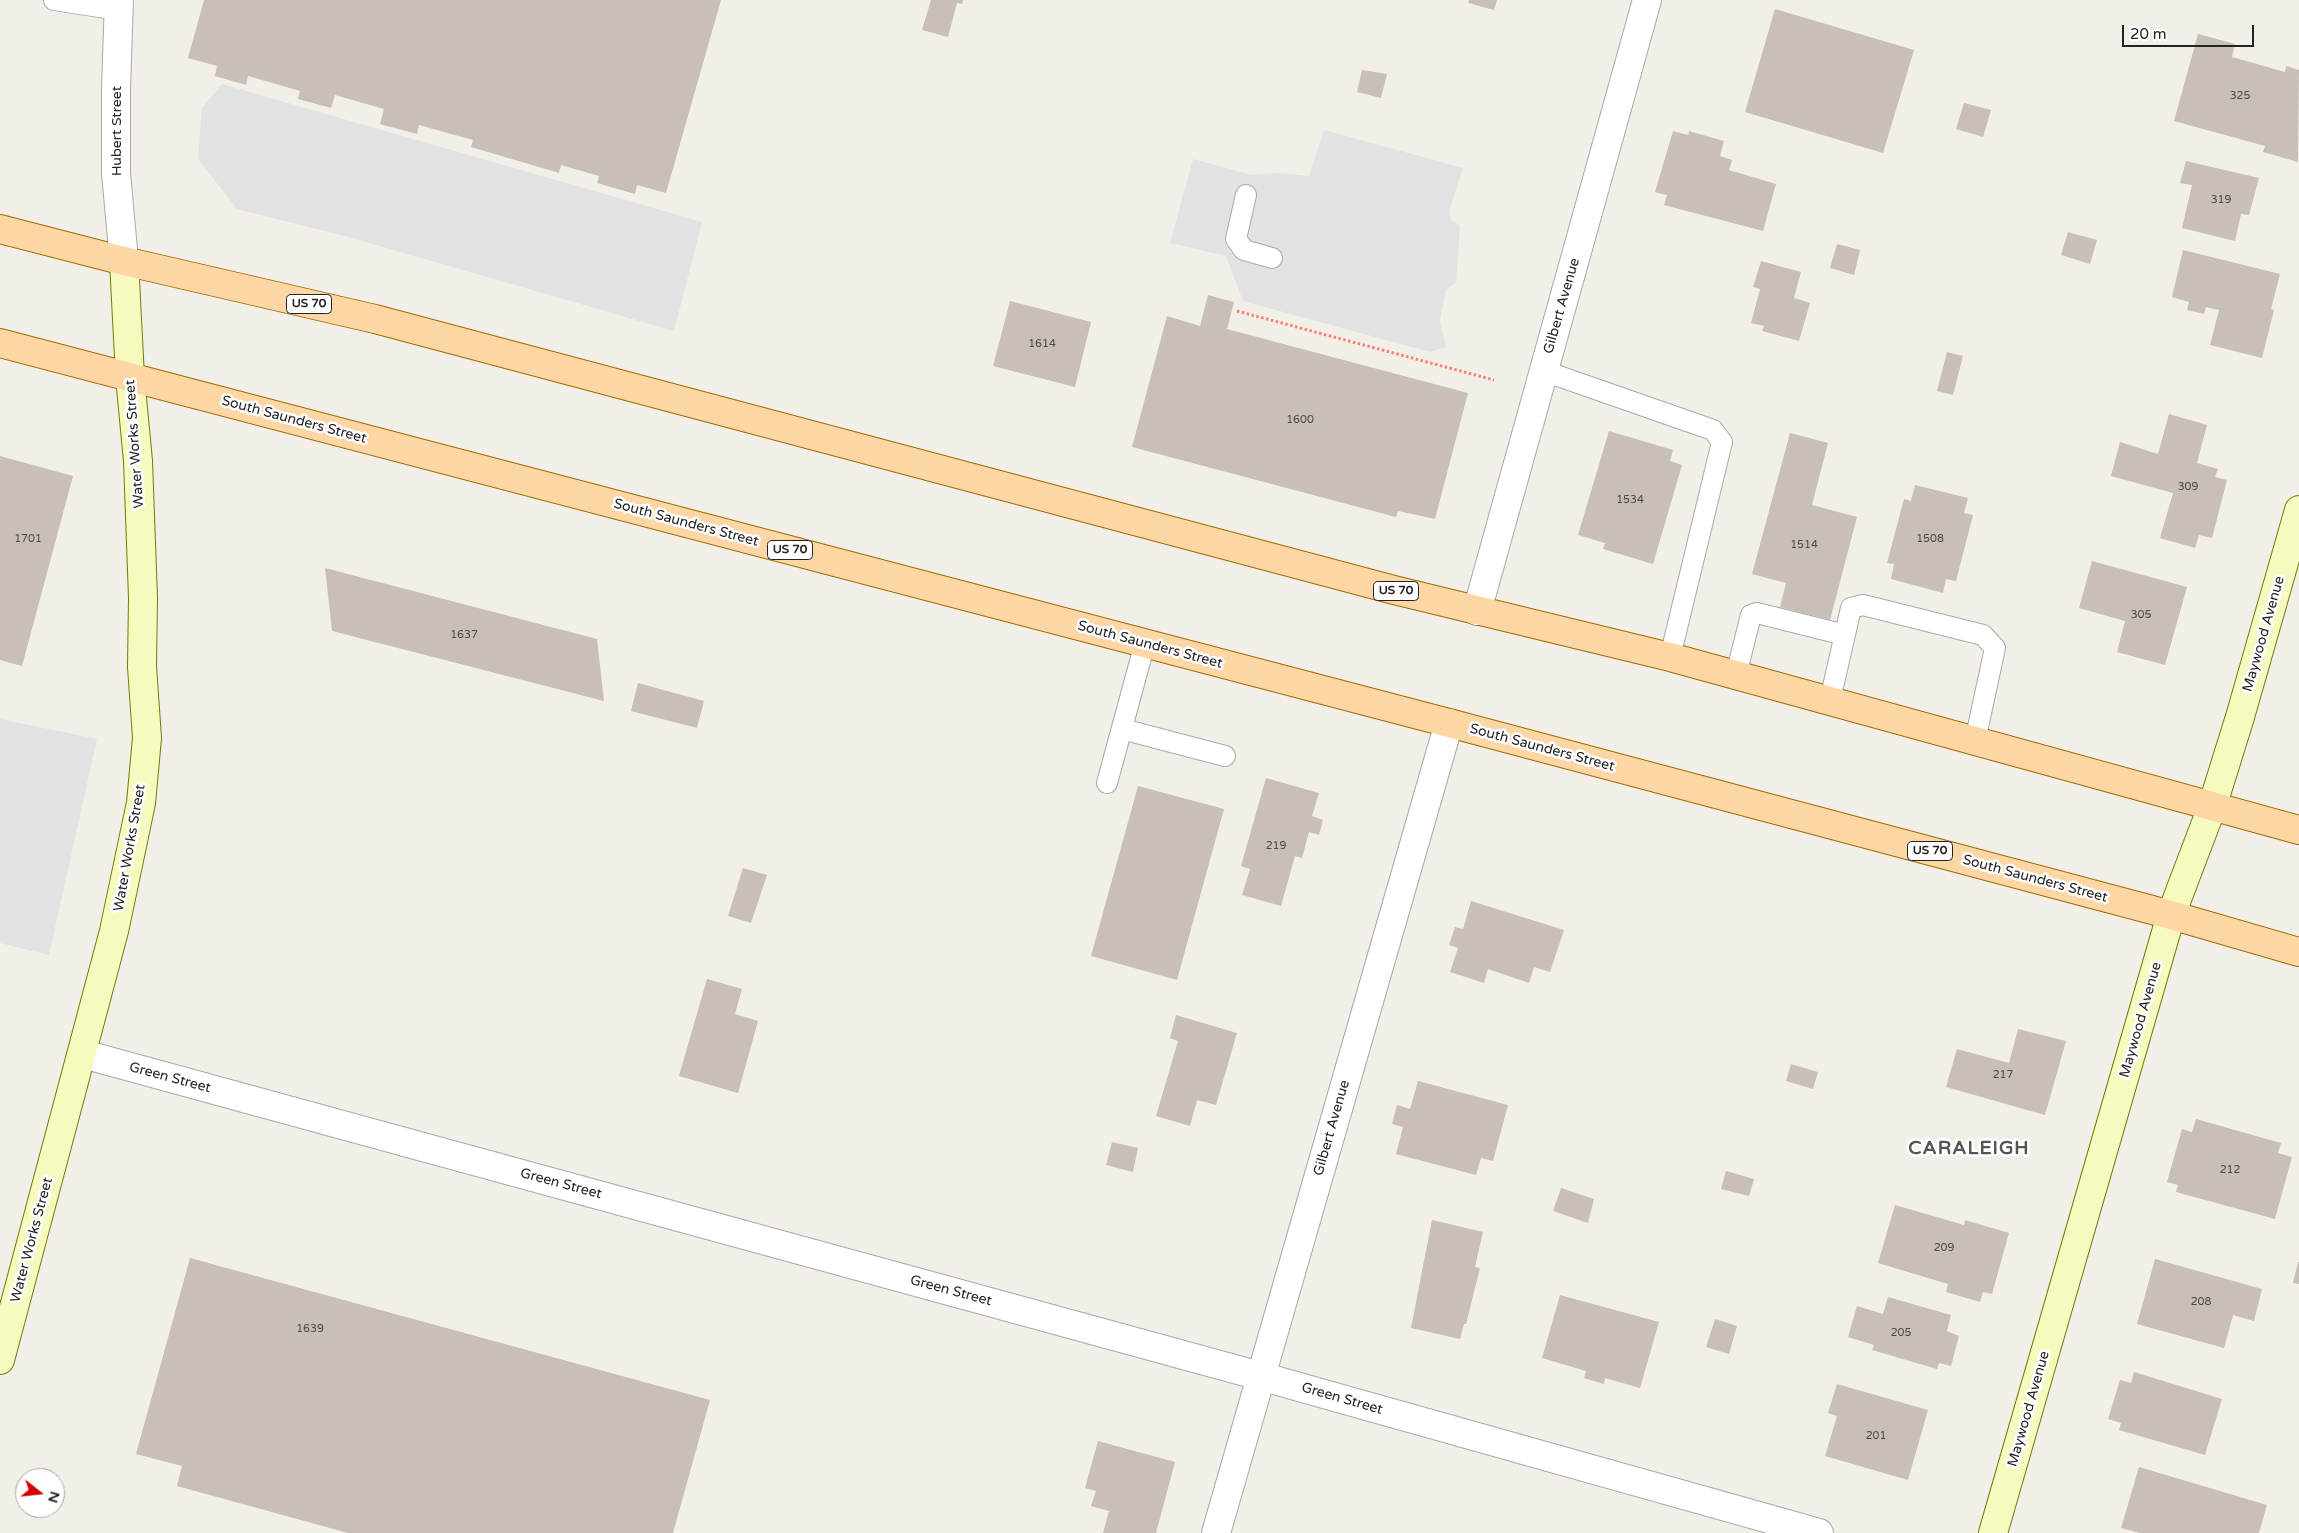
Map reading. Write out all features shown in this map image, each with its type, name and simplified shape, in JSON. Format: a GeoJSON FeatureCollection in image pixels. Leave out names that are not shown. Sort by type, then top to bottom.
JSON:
{"type":"FeatureCollection","features":[{"type":"Feature","properties":{"kind":"main road","name":"US 70"},"geometry":{"type":"LineString","coordinates":[[0,229],[124,261],[375,320],[1477,611],[1736,674],[2299,830]]}},
{"type":"Feature","properties":{"kind":"main road","name":"South Saunders Street"},"geometry":{"type":"LineString","coordinates":[[0,344],[1449,723],[2171,915],[2299,952]]}},
{"type":"Feature","properties":{"kind":"street","name":"Gilbert Avenue"},"geometry":{"type":"LineString","coordinates":[[1477,611],[1648,0]]}},
{"type":"Feature","properties":{"kind":"street","name":"Hubert Street"},"geometry":{"type":"LineString","coordinates":[[119,5],[116,173],[124,261]]}},
{"type":"Feature","properties":{"kind":"street","name":"Water Works Street"},"geometry":{"type":"LineString","coordinates":[[0,1360],[83,1054],[130,863],[141,803],[147,738],[142,667],[143,598],[138,462],[130,377],[124,261]]}},
{"type":"Feature","properties":{"kind":"street","name":"Maywood Avenue"},"geometry":{"type":"LineString","coordinates":[[1993,1533],[2171,915],[2212,807],[2240,717],[2299,510]]}},
{"type":"Feature","properties":{"kind":"street","name":"Gilbert Avenue"},"geometry":{"type":"LineString","coordinates":[[1216,1533],[1449,723]]}},
{"type":"Feature","properties":{"kind":"street","name":"Green Street"},"geometry":{"type":"LineString","coordinates":[[83,1054],[1260,1376],[1818,1533]]}},
{"type":"Feature","properties":{"kind":"lane"},"geometry":{"type":"LineString","coordinates":[[54,0],[119,5]]}},
{"type":"Feature","properties":{"kind":"lane"},"geometry":{"type":"LineString","coordinates":[[1246,195],[1236,239],[1244,250],[1272,258]]}},
{"type":"Feature","properties":{"kind":"lane"},"geometry":{"type":"LineString","coordinates":[[1544,371],[1713,430],[1722,442],[1670,657]]}},
{"type":"Feature","properties":{"kind":"lane"},"geometry":{"type":"LineString","coordinates":[[1830,700],[1851,608],[1863,606],[1983,635],[1995,648],[1975,741]]}},
{"type":"Feature","properties":{"kind":"lane"},"geometry":{"type":"LineString","coordinates":[[1736,674],[1751,616],[1757,613],[1845,635]]}},
{"type":"Feature","properties":{"kind":"lane"},"geometry":{"type":"LineString","coordinates":[[1107,783],[1145,644]]}},
{"type":"Feature","properties":{"kind":"lane"},"geometry":{"type":"LineString","coordinates":[[1122,728],[1225,756]]}},
{"type":"Feature","properties":{"kind":"path"},"geometry":{"type":"LineString","coordinates":[[1237,311],[1494,380]]}},
{"type":"Feature","properties":{"kind":"shaded area"},"geometry":{"type":"Polygon","coordinates":[[[222,84],[702,222],[674,331],[345,236],[237,209],[198,159],[202,108],[222,84]]]}},
{"type":"Feature","properties":{"kind":"shaded area"},"geometry":{"type":"Polygon","coordinates":[[[1324,130],[1463,168],[1449,211],[1451,220],[1460,226],[1456,282],[1446,290],[1440,321],[1446,347],[1430,352],[1243,301],[1226,256],[1170,243],[1193,159],[1252,175],[1278,173],[1309,176],[1324,130]]]}},
{"type":"Feature","properties":{"kind":"shaded area"},"geometry":{"type":"Polygon","coordinates":[[[0,719],[97,739],[49,955],[0,943],[0,719]]]}},
{"type":"Feature","properties":{"kind":"building"},"geometry":{"type":"Polygon","coordinates":[[[204,0],[721,0],[666,193],[637,185],[635,194],[597,183],[599,176],[561,165],[559,173],[471,147],[473,140],[419,125],[417,134],[380,124],[384,109],[335,95],[331,108],[298,99],[300,91],[248,76],[246,85],[215,76],[217,66],[188,58],[204,0]]]}},
{"type":"Feature","properties":{"kind":"building"},"geometry":{"type":"Polygon","coordinates":[[[931,0],[963,0],[962,4],[957,3],[948,37],[922,30],[931,0]]]}},
{"type":"Feature","properties":{"kind":"building"},"geometry":{"type":"Polygon","coordinates":[[[1469,0],[1497,0],[1494,10],[1468,3],[1469,0]]]}},
{"type":"Feature","properties":{"kind":"building"},"geometry":{"type":"Polygon","coordinates":[[[1775,9],[1914,50],[1883,153],[1745,112],[1775,9]]]}},
{"type":"Feature","properties":{"kind":"building"},"geometry":{"type":"Polygon","coordinates":[[[2198,34],[2235,44],[2232,57],[2285,72],[2286,66],[2299,70],[2298,162],[2263,152],[2265,146],[2174,121],[2198,34]]]}},
{"type":"Feature","properties":{"kind":"building"},"geometry":{"type":"Polygon","coordinates":[[[1362,70],[1387,74],[1381,98],[1357,92],[1362,70]]]}},
{"type":"Feature","properties":{"kind":"building"},"geometry":{"type":"Polygon","coordinates":[[[1964,103],[1991,110],[1983,137],[1956,129],[1964,103]]]}},
{"type":"Feature","properties":{"kind":"building"},"geometry":{"type":"Polygon","coordinates":[[[1673,131],[1688,135],[1689,131],[1724,141],[1720,156],[1732,160],[1729,170],[1776,184],[1763,231],[1664,205],[1667,195],[1655,192],[1673,131]]]}},
{"type":"Feature","properties":{"kind":"building"},"geometry":{"type":"Polygon","coordinates":[[[2186,161],[2259,178],[2249,215],[2241,214],[2235,241],[2182,228],[2192,185],[2180,183],[2186,161]]]}},
{"type":"Feature","properties":{"kind":"building"},"geometry":{"type":"Polygon","coordinates":[[[2068,232],[2097,240],[2090,264],[2061,255],[2068,232]]]}},
{"type":"Feature","properties":{"kind":"building"},"geometry":{"type":"Polygon","coordinates":[[[1837,244],[1860,250],[1854,275],[1830,268],[1837,244]]]}},
{"type":"Feature","properties":{"kind":"building"},"geometry":{"type":"Polygon","coordinates":[[[2183,250],[2280,274],[2271,309],[2274,310],[2262,358],[2210,345],[2219,310],[2206,307],[2204,314],[2187,310],[2189,302],[2172,297],[2183,250]]]}},
{"type":"Feature","properties":{"kind":"building"},"geometry":{"type":"Polygon","coordinates":[[[1761,261],[1801,272],[1794,298],[1810,303],[1799,341],[1762,331],[1764,326],[1751,323],[1760,289],[1753,287],[1761,261]]]}},
{"type":"Feature","properties":{"kind":"building"},"geometry":{"type":"Polygon","coordinates":[[[1208,295],[1234,302],[1227,329],[1468,393],[1435,519],[1398,511],[1396,517],[1132,447],[1167,316],[1200,326],[1208,295]]]}},
{"type":"Feature","properties":{"kind":"building"},"geometry":{"type":"Polygon","coordinates":[[[1010,301],[1091,322],[1075,387],[993,366],[1010,301]]]}},
{"type":"Feature","properties":{"kind":"building"},"geometry":{"type":"Polygon","coordinates":[[[1947,352],[1963,356],[1953,395],[1937,391],[1947,352]]]}},
{"type":"Feature","properties":{"kind":"building"},"geometry":{"type":"Polygon","coordinates":[[[2169,414],[2207,425],[2197,463],[2218,469],[2215,477],[2227,480],[2212,538],[2199,535],[2195,548],[2160,538],[2173,493],[2111,476],[2120,442],[2158,454],[2169,414]]]}},
{"type":"Feature","properties":{"kind":"building"},"geometry":{"type":"Polygon","coordinates":[[[1609,431],[1673,450],[1670,461],[1682,465],[1653,564],[1603,549],[1605,543],[1578,535],[1609,431]]]}},
{"type":"Feature","properties":{"kind":"building"},"geometry":{"type":"Polygon","coordinates":[[[1790,433],[1828,443],[1812,505],[1857,517],[1830,620],[1780,607],[1786,583],[1752,574],[1790,433]]]}},
{"type":"Feature","properties":{"kind":"building"},"geometry":{"type":"Polygon","coordinates":[[[0,456],[73,476],[22,666],[0,660],[0,456]]]}},
{"type":"Feature","properties":{"kind":"building"},"geometry":{"type":"Polygon","coordinates":[[[1915,485],[1968,498],[1964,513],[1973,515],[1956,581],[1946,579],[1943,593],[1891,579],[1894,564],[1887,563],[1904,499],[1911,501],[1915,485]]]}},
{"type":"Feature","properties":{"kind":"building"},"geometry":{"type":"Polygon","coordinates":[[[2092,561],[2187,587],[2165,665],[2117,652],[2125,621],[2079,608],[2092,561]]]}},
{"type":"Feature","properties":{"kind":"building"},"geometry":{"type":"Polygon","coordinates":[[[325,568],[597,639],[604,701],[332,631],[325,568]]]}},
{"type":"Feature","properties":{"kind":"building"},"geometry":{"type":"Polygon","coordinates":[[[638,683],[704,701],[697,728],[631,711],[638,683]]]}},
{"type":"Feature","properties":{"kind":"building"},"geometry":{"type":"Polygon","coordinates":[[[1266,778],[1319,793],[1312,816],[1323,820],[1319,835],[1309,832],[1302,858],[1295,856],[1281,906],[1242,895],[1250,869],[1241,866],[1266,778]]]}},
{"type":"Feature","properties":{"kind":"building"},"geometry":{"type":"Polygon","coordinates":[[[1138,786],[1224,809],[1177,980],[1091,956],[1138,786]]]}},
{"type":"Feature","properties":{"kind":"building"},"geometry":{"type":"Polygon","coordinates":[[[743,868],[767,875],[751,923],[728,916],[743,868]]]}},
{"type":"Feature","properties":{"kind":"building"},"geometry":{"type":"Polygon","coordinates":[[[1471,901],[1564,930],[1550,972],[1534,967],[1529,983],[1488,969],[1484,983],[1450,972],[1458,948],[1449,945],[1455,927],[1463,929],[1471,901]]]}},
{"type":"Feature","properties":{"kind":"building"},"geometry":{"type":"Polygon","coordinates":[[[707,979],[742,989],[735,1014],[758,1021],[738,1093],[679,1076],[707,979]]]}},
{"type":"Feature","properties":{"kind":"building"},"geometry":{"type":"Polygon","coordinates":[[[1176,1015],[1237,1033],[1216,1105],[1197,1100],[1190,1126],[1156,1116],[1178,1041],[1170,1038],[1176,1015]]]}},
{"type":"Feature","properties":{"kind":"building"},"geometry":{"type":"Polygon","coordinates":[[[2018,1029],[2066,1041],[2045,1115],[1946,1087],[1957,1049],[2009,1063],[2018,1029]]]}},
{"type":"Feature","properties":{"kind":"building"},"geometry":{"type":"Polygon","coordinates":[[[1791,1064],[1818,1072],[1813,1089],[1786,1081],[1791,1064]]]}},
{"type":"Feature","properties":{"kind":"building"},"geometry":{"type":"Polygon","coordinates":[[[1418,1081],[1508,1105],[1493,1161],[1481,1158],[1476,1175],[1396,1154],[1403,1127],[1392,1124],[1397,1105],[1410,1109],[1418,1081]]]}},
{"type":"Feature","properties":{"kind":"building"},"geometry":{"type":"Polygon","coordinates":[[[2196,1119],[2281,1143],[2278,1153],[2292,1157],[2275,1219],[2176,1192],[2178,1185],[2167,1182],[2182,1129],[2192,1132],[2196,1119]]]}},
{"type":"Feature","properties":{"kind":"building"},"geometry":{"type":"Polygon","coordinates":[[[1112,1142],[1138,1148],[1133,1172],[1106,1165],[1112,1142]]]}},
{"type":"Feature","properties":{"kind":"building"},"geometry":{"type":"Polygon","coordinates":[[[1726,1171],[1754,1179],[1749,1196],[1721,1189],[1726,1171]]]}},
{"type":"Feature","properties":{"kind":"building"},"geometry":{"type":"Polygon","coordinates":[[[1561,1188],[1594,1199],[1588,1223],[1553,1211],[1561,1188]]]}},
{"type":"Feature","properties":{"kind":"building"},"geometry":{"type":"Polygon","coordinates":[[[1895,1205],[1964,1225],[1965,1220],[2009,1233],[1992,1294],[1983,1292],[1980,1302],[1946,1292],[1948,1284],[1878,1263],[1895,1205]]]}},
{"type":"Feature","properties":{"kind":"building"},"geometry":{"type":"Polygon","coordinates":[[[1432,1220],[1483,1232],[1475,1267],[1480,1268],[1466,1324],[1464,1324],[1460,1339],[1411,1328],[1432,1220]]]}},
{"type":"Feature","properties":{"kind":"building"},"geometry":{"type":"Polygon","coordinates":[[[190,1258],[710,1400],[673,1533],[348,1533],[177,1486],[182,1466],[136,1454],[190,1258]]]}},
{"type":"Feature","properties":{"kind":"building"},"geometry":{"type":"Polygon","coordinates":[[[2155,1259],[2262,1289],[2254,1321],[2233,1315],[2224,1348],[2137,1324],[2155,1259]]]}},
{"type":"Feature","properties":{"kind":"building"},"geometry":{"type":"Polygon","coordinates":[[[2299,1262],[2299,1284],[2293,1283],[2299,1262]]]}},
{"type":"Feature","properties":{"kind":"building"},"geometry":{"type":"Polygon","coordinates":[[[1560,1295],[1659,1322],[1640,1388],[1605,1378],[1604,1384],[1584,1378],[1586,1371],[1542,1358],[1560,1295]]]}},
{"type":"Feature","properties":{"kind":"building"},"geometry":{"type":"Polygon","coordinates":[[[1888,1297],[1951,1315],[1947,1331],[1959,1336],[1951,1366],[1939,1363],[1937,1369],[1872,1350],[1874,1345],[1848,1337],[1857,1306],[1883,1314],[1888,1297]]]}},
{"type":"Feature","properties":{"kind":"building"},"geometry":{"type":"Polygon","coordinates":[[[1715,1319],[1737,1326],[1729,1354],[1706,1347],[1715,1319]]]}},
{"type":"Feature","properties":{"kind":"building"},"geometry":{"type":"Polygon","coordinates":[[[2134,1372],[2222,1399],[2205,1455],[2119,1430],[2121,1423],[2108,1419],[2120,1380],[2131,1383],[2134,1372]]]}},
{"type":"Feature","properties":{"kind":"building"},"geometry":{"type":"Polygon","coordinates":[[[1837,1384],[1928,1410],[1908,1480],[1825,1456],[1837,1416],[1828,1413],[1837,1384]]]}},
{"type":"Feature","properties":{"kind":"building"},"geometry":{"type":"Polygon","coordinates":[[[1098,1441],[1175,1462],[1156,1533],[1103,1533],[1109,1511],[1091,1506],[1096,1491],[1085,1488],[1098,1441]]]}},
{"type":"Feature","properties":{"kind":"building"},"geometry":{"type":"Polygon","coordinates":[[[2139,1467],[2267,1505],[2259,1533],[2140,1533],[2121,1528],[2139,1467]]]}},
{"type":"Feature","properties":{"kind":"district","name":"CARALEIGH"},"geometry":{"type":"Point","coordinates":[1969,1149]}}]}
